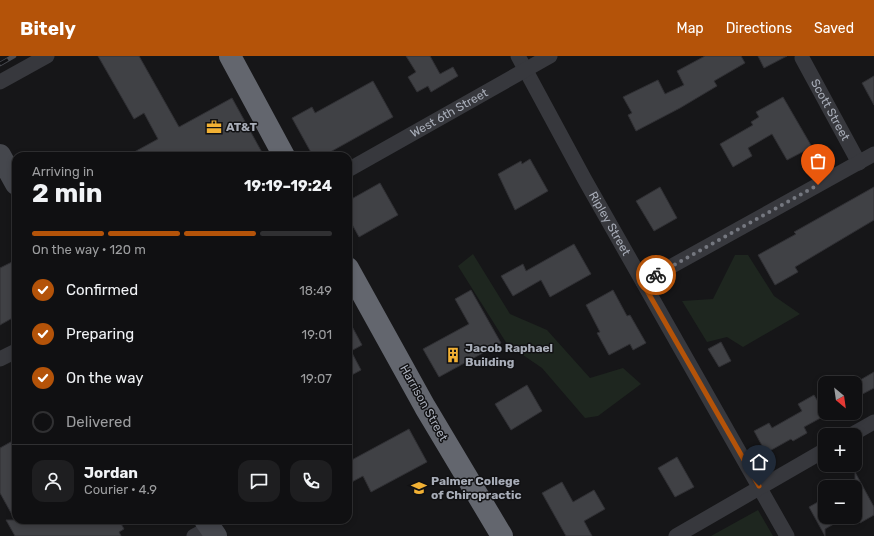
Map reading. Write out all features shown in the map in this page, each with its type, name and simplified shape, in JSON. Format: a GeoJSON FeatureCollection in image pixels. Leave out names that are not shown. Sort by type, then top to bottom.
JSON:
{"type":"FeatureCollection","features":[{"type":"Feature","properties":{"kind":"highway"},"geometry":{"type":"LineString","coordinates":[[230,56],[282,152]]}},
{"type":"Feature","properties":{"kind":"highway","name":"Harrison Street"},"geometry":{"type":"LineString","coordinates":[[352,275],[425,407],[502,536]]}},
{"type":"Feature","properties":{"kind":"street"},"geometry":{"type":"LineString","coordinates":[[0,82],[47,56]]}},
{"type":"Feature","properties":{"kind":"street","name":"Ripley Street"},"geometry":{"type":"LineString","coordinates":[[518,56],[642,282],[788,536]]}},
{"type":"Feature","properties":{"kind":"street","name":"West 6th Street"},"geometry":{"type":"LineString","coordinates":[[352,168],[550,56]]}},
{"type":"Feature","properties":{"kind":"street","name":"Scott Street"},"geometry":{"type":"LineString","coordinates":[[802,58],[859,163]]}},
{"type":"Feature","properties":{"kind":"street"},"geometry":{"type":"LineString","coordinates":[[642,282],[874,154]]}},
{"type":"Feature","properties":{"kind":"street"},"geometry":{"type":"LineString","coordinates":[[0,155],[12,177]]}},
{"type":"Feature","properties":{"kind":"street"},"geometry":{"type":"LineString","coordinates":[[0,359],[12,353]]}},
{"type":"Feature","properties":{"kind":"street"},"geometry":{"type":"LineString","coordinates":[[862,429],[874,422]]}},
{"type":"Feature","properties":{"kind":"street"},"geometry":{"type":"LineString","coordinates":[[676,536],[759,486],[818,454]]}},
{"type":"Feature","properties":{"kind":"shaded area"},"geometry":{"type":"Polygon","coordinates":[[[473,254],[510,314],[547,330],[590,378],[623,368],[641,384],[598,416],[585,418],[542,368],[507,344],[458,266],[473,254]]]}},
{"type":"Feature","properties":{"kind":"shaded area"},"geometry":{"type":"Polygon","coordinates":[[[735,255],[748,255],[774,296],[800,314],[743,347],[727,337],[707,342],[682,301],[713,299],[735,255]]]}},
{"type":"Feature","properties":{"kind":"shaded area"},"geometry":{"type":"Polygon","coordinates":[[[758,510],[773,536],[711,536],[758,510]]]}},
{"type":"Feature","properties":{"kind":"building"},"geometry":{"type":"Polygon","coordinates":[[[98,56],[139,56],[179,127],[232,98],[262,152],[134,152],[158,139],[144,113],[134,119],[98,56]]]}},
{"type":"Feature","properties":{"kind":"building"},"geometry":{"type":"Polygon","coordinates":[[[406,56],[430,56],[440,74],[453,67],[458,76],[431,92],[428,86],[417,92],[408,77],[416,72],[406,56]]]}},
{"type":"Feature","properties":{"kind":"building"},"geometry":{"type":"Polygon","coordinates":[[[705,56],[741,56],[745,63],[714,81],[717,86],[680,108],[636,131],[628,115],[632,113],[623,97],[658,80],[665,94],[684,85],[677,71],[705,56]]]}},
{"type":"Feature","properties":{"kind":"building"},"geometry":{"type":"Polygon","coordinates":[[[758,56],[787,56],[764,68],[758,56]]]}},
{"type":"Feature","properties":{"kind":"building"},"geometry":{"type":"Polygon","coordinates":[[[874,76],[874,105],[862,83],[874,76]]]}},
{"type":"Feature","properties":{"kind":"building"},"geometry":{"type":"Polygon","coordinates":[[[373,81],[393,117],[330,152],[311,152],[292,118],[312,107],[315,113],[373,81]]]}},
{"type":"Feature","properties":{"kind":"building"},"geometry":{"type":"Polygon","coordinates":[[[783,97],[812,147],[787,160],[772,134],[748,148],[752,156],[733,167],[720,144],[753,125],[751,122],[759,117],[756,112],[783,97]]]}},
{"type":"Feature","properties":{"kind":"building"},"geometry":{"type":"Polygon","coordinates":[[[530,159],[548,191],[515,210],[498,174],[521,161],[522,164],[530,159]]]}},
{"type":"Feature","properties":{"kind":"building"},"geometry":{"type":"Polygon","coordinates":[[[380,183],[398,215],[359,237],[352,224],[352,199],[380,183]]]}},
{"type":"Feature","properties":{"kind":"building"},"geometry":{"type":"Polygon","coordinates":[[[660,187],[677,218],[654,231],[636,201],[660,187]]]}},
{"type":"Feature","properties":{"kind":"building"},"geometry":{"type":"Polygon","coordinates":[[[874,187],[874,220],[795,267],[798,272],[775,285],[758,255],[796,234],[794,232],[874,187]]]}},
{"type":"Feature","properties":{"kind":"building"},"geometry":{"type":"Polygon","coordinates":[[[574,244],[591,274],[550,297],[541,280],[513,296],[501,276],[523,264],[526,271],[574,244]]]}},
{"type":"Feature","properties":{"kind":"building"},"geometry":{"type":"Polygon","coordinates":[[[12,262],[12,318],[0,325],[0,268],[12,262]]]}},
{"type":"Feature","properties":{"kind":"building"},"geometry":{"type":"Polygon","coordinates":[[[471,290],[501,343],[439,377],[423,349],[469,324],[455,299],[471,290]]]}},
{"type":"Feature","properties":{"kind":"building"},"geometry":{"type":"Polygon","coordinates":[[[613,290],[627,316],[630,315],[646,343],[633,350],[630,344],[609,355],[597,333],[600,332],[586,305],[613,290]]]}},
{"type":"Feature","properties":{"kind":"building"},"geometry":{"type":"Polygon","coordinates":[[[352,326],[362,345],[352,350],[352,326]]]}},
{"type":"Feature","properties":{"kind":"building"},"geometry":{"type":"Polygon","coordinates":[[[721,342],[731,361],[719,367],[708,349],[721,342]]]}},
{"type":"Feature","properties":{"kind":"building"},"geometry":{"type":"Polygon","coordinates":[[[352,353],[361,370],[352,375],[352,353]]]}},
{"type":"Feature","properties":{"kind":"building"},"geometry":{"type":"Polygon","coordinates":[[[874,372],[874,388],[862,394],[862,379],[874,372]]]}},
{"type":"Feature","properties":{"kind":"building"},"geometry":{"type":"Polygon","coordinates":[[[527,385],[542,411],[511,430],[495,404],[527,385]]]}},
{"type":"Feature","properties":{"kind":"building"},"geometry":{"type":"Polygon","coordinates":[[[814,395],[818,402],[818,419],[804,427],[807,433],[793,441],[791,439],[766,453],[754,431],[769,423],[772,428],[802,411],[798,404],[814,395]]]}},
{"type":"Feature","properties":{"kind":"building"},"geometry":{"type":"Polygon","coordinates":[[[409,429],[427,462],[371,492],[363,476],[352,482],[352,460],[409,429]]]}},
{"type":"Feature","properties":{"kind":"building"},"geometry":{"type":"Polygon","coordinates":[[[12,441],[12,515],[0,493],[0,448],[12,441]]]}},
{"type":"Feature","properties":{"kind":"building"},"geometry":{"type":"Polygon","coordinates":[[[677,457],[694,487],[675,497],[658,468],[677,457]]]}},
{"type":"Feature","properties":{"kind":"building"},"geometry":{"type":"Polygon","coordinates":[[[855,472],[859,480],[855,480],[855,472]]]}},
{"type":"Feature","properties":{"kind":"building"},"geometry":{"type":"Polygon","coordinates":[[[562,482],[573,502],[594,490],[605,509],[584,521],[592,536],[566,536],[542,493],[562,482]]]}},
{"type":"Feature","properties":{"kind":"building"},"geometry":{"type":"Polygon","coordinates":[[[862,485],[874,507],[874,515],[862,522],[862,485]]]}},
{"type":"Feature","properties":{"kind":"building"},"geometry":{"type":"Polygon","coordinates":[[[818,502],[818,523],[809,507],[818,502]]]}},
{"type":"Feature","properties":{"kind":"building"},"geometry":{"type":"Polygon","coordinates":[[[6,520],[12,520],[12,524],[121,524],[124,529],[119,532],[121,536],[15,536],[6,520]]]}},
{"type":"Feature","properties":{"kind":"building"},"geometry":{"type":"Polygon","coordinates":[[[818,524],[834,524],[825,529],[825,536],[818,524]]]}},
{"type":"Feature","properties":{"kind":"railway"},"geometry":{"type":"LineString","coordinates":[[0,64],[14,56]]}},
{"type":"Feature","properties":{"kind":"way so far"},"geometry":{"type":"LineString","coordinates":[[656,275],[818,185]]}},
{"type":"Feature","properties":{"kind":"place","name":"AT&T"},"geometry":{"type":"Point","coordinates":[214,127]}},
{"type":"Feature","properties":{"kind":"place","name":"Jacob Raphael Building"},"geometry":{"type":"Point","coordinates":[453,355]}},
{"type":"Feature","properties":{"kind":"place","name":"Palmer College of Chiropractic"},"geometry":{"type":"Point","coordinates":[419,488]}},
{"type":"Feature","properties":{"kind":"route"},"geometry":{"type":"LineString","coordinates":[[656,275],[642,282],[759,486]]}}]}
